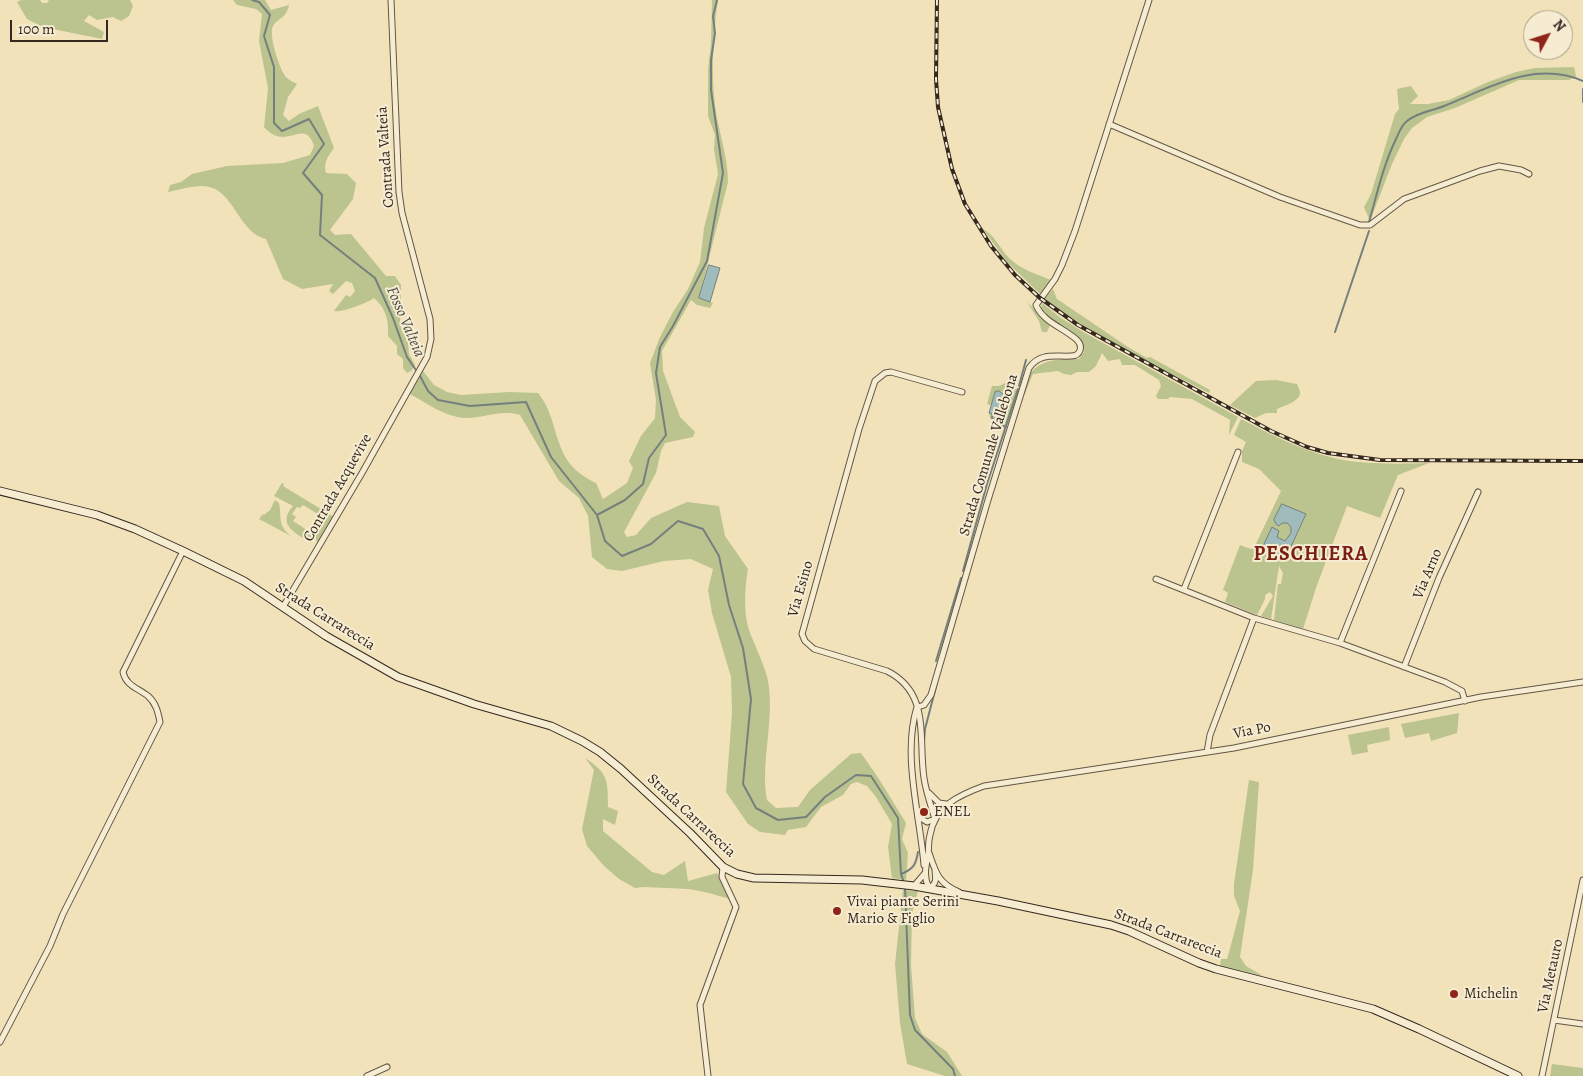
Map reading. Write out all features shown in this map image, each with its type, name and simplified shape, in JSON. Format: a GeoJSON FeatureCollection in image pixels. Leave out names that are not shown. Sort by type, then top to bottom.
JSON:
{"type":"FeatureCollection","features":[{"type":"Feature","properties":{"kind":"main road","name":"Strada Carrareccia"},"geometry":{"type":"LineString","coordinates":[[0,491],[97,515],[184,551],[244,582],[326,636],[398,677],[474,704],[551,726],[582,741],[615,764],[724,866],[737,874],[754,878],[854,880],[929,888],[1111,925],[1216,969],[1373,1009],[1518,1076]]}},
{"type":"Feature","properties":{"kind":"street","name":"Contrada Valteia"},"geometry":{"type":"LineString","coordinates":[[390,0],[399,192],[402,213],[428,311],[432,339],[427,357],[413,381]]}},
{"type":"Feature","properties":{"kind":"street","name":"Strada Comunale Vallebona"},"geometry":{"type":"LineString","coordinates":[[918,707],[924,705],[931,695],[990,490],[1029,368],[1040,357],[1075,356],[1080,353],[1081,349],[1078,342],[1045,317],[1036,305],[1051,286],[1062,265],[1084,204],[1149,0]]}},
{"type":"Feature","properties":{"kind":"street"},"geometry":{"type":"LineString","coordinates":[[1110,124],[1280,197],[1360,225],[1370,225],[1404,199],[1480,171],[1499,166],[1521,170],[1529,174]]}},
{"type":"Feature","properties":{"kind":"street","name":"Via Esino"},"geometry":{"type":"LineString","coordinates":[[935,819],[922,761],[922,721],[908,686],[887,670],[814,649],[803,638],[802,628],[859,429],[876,381],[885,373],[891,372],[962,392]]}},
{"type":"Feature","properties":{"kind":"street","name":"Contrada Acquevive"},"geometry":{"type":"LineString","coordinates":[[283,607],[340,511],[413,381]]}},
{"type":"Feature","properties":{"kind":"street"},"geometry":{"type":"LineString","coordinates":[[1184,589],[1238,452]]}},
{"type":"Feature","properties":{"kind":"street"},"geometry":{"type":"LineString","coordinates":[[1340,643],[1401,491]]}},
{"type":"Feature","properties":{"kind":"street","name":"Via Arno"},"geometry":{"type":"LineString","coordinates":[[1404,667],[1439,578],[1478,492]]}},
{"type":"Feature","properties":{"kind":"street"},"geometry":{"type":"LineString","coordinates":[[0,1042],[50,946],[63,914],[160,722],[154,704],[148,696],[127,682],[123,672],[184,551]]}},
{"type":"Feature","properties":{"kind":"street"},"geometry":{"type":"LineString","coordinates":[[1156,579],[1254,618],[1340,643],[1445,682],[1462,691],[1465,701]]}},
{"type":"Feature","properties":{"kind":"street"},"geometry":{"type":"LineString","coordinates":[[1207,752],[1210,736],[1254,618]]}},
{"type":"Feature","properties":{"kind":"street","name":"Via Po"},"geometry":{"type":"LineString","coordinates":[[935,819],[946,804],[956,797],[984,786],[1261,743],[1465,701],[1583,682]]}},
{"type":"Feature","properties":{"kind":"street"},"geometry":{"type":"LineString","coordinates":[[918,707],[912,728],[911,756],[925,873],[929,888],[936,879],[935,870]]}},
{"type":"Feature","properties":{"kind":"street"},"geometry":{"type":"LineString","coordinates":[[927,790],[936,801],[946,804]]}},
{"type":"Feature","properties":{"kind":"street"},"geometry":{"type":"LineString","coordinates":[[918,816],[927,822],[935,819]]}},
{"type":"Feature","properties":{"kind":"street"},"geometry":{"type":"LineString","coordinates":[[913,886],[925,873],[930,834],[935,819]]}},
{"type":"Feature","properties":{"kind":"street"},"geometry":{"type":"LineString","coordinates":[[929,853],[938,878],[944,884],[966,895]]}},
{"type":"Feature","properties":{"kind":"street"},"geometry":{"type":"LineString","coordinates":[[708,1076],[700,1005],[736,907],[722,877],[724,866]]}},
{"type":"Feature","properties":{"kind":"street","name":"Via Metauro"},"geometry":{"type":"LineString","coordinates":[[1542,1076],[1583,880]]}},
{"type":"Feature","properties":{"kind":"street"},"geometry":{"type":"LineString","coordinates":[[1554,1020],[1583,1024]]}},
{"type":"Feature","properties":{"kind":"street"},"geometry":{"type":"LineString","coordinates":[[367,1076],[387,1068]]}},
{"type":"Feature","properties":{"kind":"green space"},"geometry":{"type":"Polygon","coordinates":[[[21,0],[40,0],[42,3],[47,3],[49,0],[130,0],[133,6],[129,16],[121,21],[113,17],[97,20],[89,15],[84,21],[104,32],[102,39],[43,27],[27,19],[17,2],[21,0]]]}},
{"type":"Feature","properties":{"kind":"green space"},"geometry":{"type":"Polygon","coordinates":[[[233,0],[265,0],[271,10],[289,5],[286,13],[275,23],[272,30],[273,44],[281,68],[287,78],[297,84],[288,97],[283,115],[289,121],[299,114],[318,106],[334,148],[326,163],[326,173],[347,174],[356,183],[353,199],[330,230],[335,235],[351,234],[386,276],[395,276],[401,285],[400,325],[408,342],[409,354],[415,365],[407,373],[403,368],[403,359],[397,354],[397,346],[388,336],[388,325],[384,310],[374,298],[343,311],[334,311],[346,295],[350,297],[355,291],[352,283],[346,281],[333,294],[329,291],[333,284],[302,289],[283,279],[266,239],[256,235],[248,228],[221,193],[213,188],[202,186],[168,192],[170,185],[181,182],[192,174],[227,166],[283,163],[310,155],[314,146],[310,138],[305,134],[280,137],[272,134],[264,127],[268,88],[259,41],[262,14],[256,9],[237,5],[233,0]]]}},
{"type":"Feature","properties":{"kind":"green space"},"geometry":{"type":"Polygon","coordinates":[[[712,0],[718,0],[713,52],[716,115],[728,172],[728,182],[699,298],[713,303],[710,308],[697,305],[691,300],[662,351],[663,371],[680,417],[695,432],[693,437],[665,443],[661,451],[656,473],[624,532],[627,537],[636,535],[651,518],[687,502],[719,506],[725,536],[748,569],[745,600],[747,623],[768,681],[770,711],[765,771],[767,800],[776,808],[798,807],[810,790],[851,754],[861,753],[906,823],[902,839],[908,853],[906,880],[892,878],[888,847],[892,824],[867,786],[857,782],[851,784],[843,795],[821,807],[806,827],[788,830],[785,835],[760,832],[748,824],[726,792],[732,713],[731,677],[712,613],[708,590],[713,569],[691,559],[664,561],[622,571],[607,569],[592,557],[588,516],[579,498],[559,481],[520,415],[500,413],[473,418],[458,417],[437,409],[410,394],[423,371],[434,385],[447,392],[461,395],[509,392],[538,393],[551,417],[566,458],[579,473],[596,483],[603,499],[627,483],[633,468],[629,461],[641,436],[655,418],[656,400],[650,363],[660,337],[688,289],[700,262],[704,228],[718,174],[714,149],[715,135],[708,116],[708,70],[711,44],[712,0]]]}},
{"type":"Feature","properties":{"kind":"green space"},"geometry":{"type":"Polygon","coordinates":[[[1574,67],[1576,76],[1569,80],[1519,80],[1455,108],[1427,117],[1412,128],[1404,139],[1392,164],[1370,221],[1364,207],[1371,194],[1395,114],[1399,109],[1397,89],[1411,86],[1418,96],[1410,104],[1428,104],[1449,100],[1488,82],[1516,72],[1535,68],[1574,67]]]}},
{"type":"Feature","properties":{"kind":"green space"},"geometry":{"type":"Polygon","coordinates":[[[983,229],[991,235],[1013,262],[1028,271],[1051,280],[1040,294],[1007,262],[983,229]]]}},
{"type":"Feature","properties":{"kind":"green space"},"geometry":{"type":"Polygon","coordinates":[[[1053,289],[1057,299],[1128,347],[1210,390],[1209,393],[1124,349],[1063,312],[1044,299],[1053,289]]]}},
{"type":"Feature","properties":{"kind":"green space"},"geometry":{"type":"Polygon","coordinates":[[[1027,302],[1050,325],[1047,332],[1042,332],[1039,321],[1027,302]]]}},
{"type":"Feature","properties":{"kind":"green space"},"geometry":{"type":"Polygon","coordinates":[[[1042,303],[1085,333],[1238,417],[1229,435],[1230,420],[1192,399],[1170,397],[1168,399],[1158,399],[1156,396],[1161,386],[1159,380],[1135,365],[1122,365],[1120,359],[1108,361],[1102,353],[1096,366],[1089,372],[1077,372],[1071,375],[1058,371],[1033,374],[1024,396],[1025,385],[1034,369],[1050,361],[1079,359],[1084,352],[1081,341],[1046,315],[1041,308],[1042,303]]]}},
{"type":"Feature","properties":{"kind":"green space"},"geometry":{"type":"Polygon","coordinates":[[[1276,380],[1297,384],[1300,392],[1298,398],[1292,403],[1277,409],[1277,413],[1266,413],[1255,418],[1230,405],[1256,381],[1276,380]]]}},
{"type":"Feature","properties":{"kind":"green space"},"geometry":{"type":"Polygon","coordinates":[[[1005,383],[1019,391],[1006,428],[990,418],[989,413],[1005,417],[995,392],[991,405],[987,404],[992,386],[999,386],[1005,383]]]}},
{"type":"Feature","properties":{"kind":"green space"},"geometry":{"type":"Polygon","coordinates":[[[1241,419],[1274,436],[1318,454],[1341,460],[1405,464],[1429,463],[1398,475],[1380,518],[1347,506],[1317,585],[1303,629],[1274,620],[1278,584],[1281,584],[1283,573],[1279,566],[1271,619],[1261,616],[1273,596],[1270,592],[1265,595],[1257,615],[1225,602],[1228,593],[1223,590],[1240,545],[1251,549],[1254,548],[1281,491],[1259,469],[1242,462],[1242,451],[1246,442],[1234,435],[1241,419]]]}},
{"type":"Feature","properties":{"kind":"green space"},"geometry":{"type":"Polygon","coordinates":[[[282,483],[284,484],[283,486],[334,517],[318,545],[314,532],[322,523],[321,516],[303,505],[300,508],[297,507],[292,514],[296,517],[293,521],[310,532],[311,543],[294,532],[287,523],[288,513],[293,506],[274,496],[282,483]]]}},
{"type":"Feature","properties":{"kind":"green space"},"geometry":{"type":"Polygon","coordinates":[[[275,500],[279,503],[282,525],[291,536],[259,519],[270,510],[275,500]]]}},
{"type":"Feature","properties":{"kind":"green space"},"geometry":{"type":"Polygon","coordinates":[[[1459,713],[1457,733],[1431,741],[1429,733],[1405,738],[1401,724],[1459,713]]]}},
{"type":"Feature","properties":{"kind":"green space"},"geometry":{"type":"Polygon","coordinates":[[[1389,727],[1390,740],[1367,745],[1368,752],[1352,755],[1348,735],[1389,727]]]}},
{"type":"Feature","properties":{"kind":"green space"},"geometry":{"type":"Polygon","coordinates":[[[585,758],[593,763],[602,773],[607,784],[608,807],[618,811],[615,825],[603,819],[603,831],[652,872],[664,875],[685,861],[688,881],[717,873],[730,899],[689,889],[635,888],[619,879],[604,866],[587,846],[582,829],[594,770],[585,758]]]}},
{"type":"Feature","properties":{"kind":"green space"},"geometry":{"type":"Polygon","coordinates":[[[1249,780],[1259,782],[1253,870],[1240,957],[1246,966],[1263,976],[1220,966],[1221,959],[1227,959],[1240,911],[1234,896],[1234,884],[1249,780]]]}},
{"type":"Feature","properties":{"kind":"green space"},"geometry":{"type":"Polygon","coordinates":[[[903,890],[918,891],[912,913],[911,965],[915,1018],[922,1034],[947,1052],[962,1076],[945,1076],[907,1064],[900,1023],[895,964],[903,890]]]}},
{"type":"Feature","properties":{"kind":"green space"},"geometry":{"type":"Polygon","coordinates":[[[1552,1064],[1583,1068],[1583,1076],[1550,1076],[1552,1064]]]}},
{"type":"Feature","properties":{"kind":"water"},"geometry":{"type":"Polygon","coordinates":[[[709,265],[720,268],[710,302],[699,298],[709,265]]]}},
{"type":"Feature","properties":{"kind":"water"},"geometry":{"type":"Polygon","coordinates":[[[999,391],[1010,400],[1005,417],[989,413],[995,392],[999,391]]]}},
{"type":"Feature","properties":{"kind":"water"},"geometry":{"type":"Polygon","coordinates":[[[1282,504],[1306,514],[1287,555],[1284,554],[1282,557],[1262,548],[1272,527],[1279,531],[1277,537],[1285,541],[1291,533],[1291,527],[1287,523],[1282,523],[1279,526],[1274,520],[1282,504]]]}},
{"type":"Feature","properties":{"kind":"waterway","name":"Fosso Valteia"},"geometry":{"type":"LineString","coordinates":[[252,0],[259,2],[270,15],[264,36],[274,67],[274,123],[282,131],[309,119],[324,144],[303,173],[322,195],[320,235],[375,278],[393,318],[407,357],[428,391],[438,400],[470,406],[526,402],[551,457],[597,515]]}},
{"type":"Feature","properties":{"kind":"waterway"},"geometry":{"type":"LineString","coordinates":[[717,0],[713,16],[715,33],[711,60],[711,90],[723,173],[707,261],[660,347],[656,373],[666,435],[649,458],[643,484],[625,500],[597,515],[605,541],[622,556],[651,544],[678,521],[703,529],[719,556],[729,605],[743,648],[751,699],[743,784],[756,808],[778,820],[806,817],[825,797],[856,775],[871,776],[898,818],[901,874],[904,883]]}},
{"type":"Feature","properties":{"kind":"waterway"},"geometry":{"type":"LineString","coordinates":[[1369,222],[1387,159],[1401,128],[1410,119],[1495,85],[1529,75],[1565,75],[1583,81]]}},
{"type":"Feature","properties":{"kind":"waterway"},"geometry":{"type":"LineString","coordinates":[[1583,89],[1583,102]]}},
{"type":"Feature","properties":{"kind":"waterway"},"geometry":{"type":"LineString","coordinates":[[1335,332],[1369,231]]}},
{"type":"Feature","properties":{"kind":"waterway"},"geometry":{"type":"LineString","coordinates":[[1019,386],[1026,360]]}},
{"type":"Feature","properties":{"kind":"waterway"},"geometry":{"type":"LineString","coordinates":[[1005,397],[1012,381]]}},
{"type":"Feature","properties":{"kind":"waterway"},"geometry":{"type":"LineString","coordinates":[[963,571],[987,484],[1018,389]]}},
{"type":"Feature","properties":{"kind":"waterway"},"geometry":{"type":"LineString","coordinates":[[993,413],[992,418],[1005,427]]}},
{"type":"Feature","properties":{"kind":"waterway"},"geometry":{"type":"LineString","coordinates":[[936,661],[961,578]]}},
{"type":"Feature","properties":{"kind":"waterway"},"geometry":{"type":"LineString","coordinates":[[924,741],[925,729],[937,683]]}},
{"type":"Feature","properties":{"kind":"waterway"},"geometry":{"type":"LineString","coordinates":[[901,874],[914,866],[918,852]]}},
{"type":"Feature","properties":{"kind":"waterway"},"geometry":{"type":"LineString","coordinates":[[905,887],[910,1015],[915,1030],[953,1069],[955,1076]]}},
{"type":"Feature","properties":{"kind":"railway"},"geometry":{"type":"LineString","coordinates":[[937,0],[936,79],[938,107],[952,169],[965,204],[991,246],[1015,275],[1040,298],[1078,325],[1271,431],[1307,447],[1328,453],[1380,460],[1583,461]]}},
{"type":"Feature","properties":{"kind":"place","name":"ENEL"},"geometry":{"type":"Point","coordinates":[924,812]}},
{"type":"Feature","properties":{"kind":"place","name":"Vivai piante Serini Mario & Figlio"},"geometry":{"type":"Point","coordinates":[837,911]}},
{"type":"Feature","properties":{"kind":"place","name":"Michelin"},"geometry":{"type":"Point","coordinates":[1454,994]}},
{"type":"Feature","properties":{"kind":"district","name":"PESCHIERA"},"geometry":{"type":"Point","coordinates":[1311,555]}}]}
